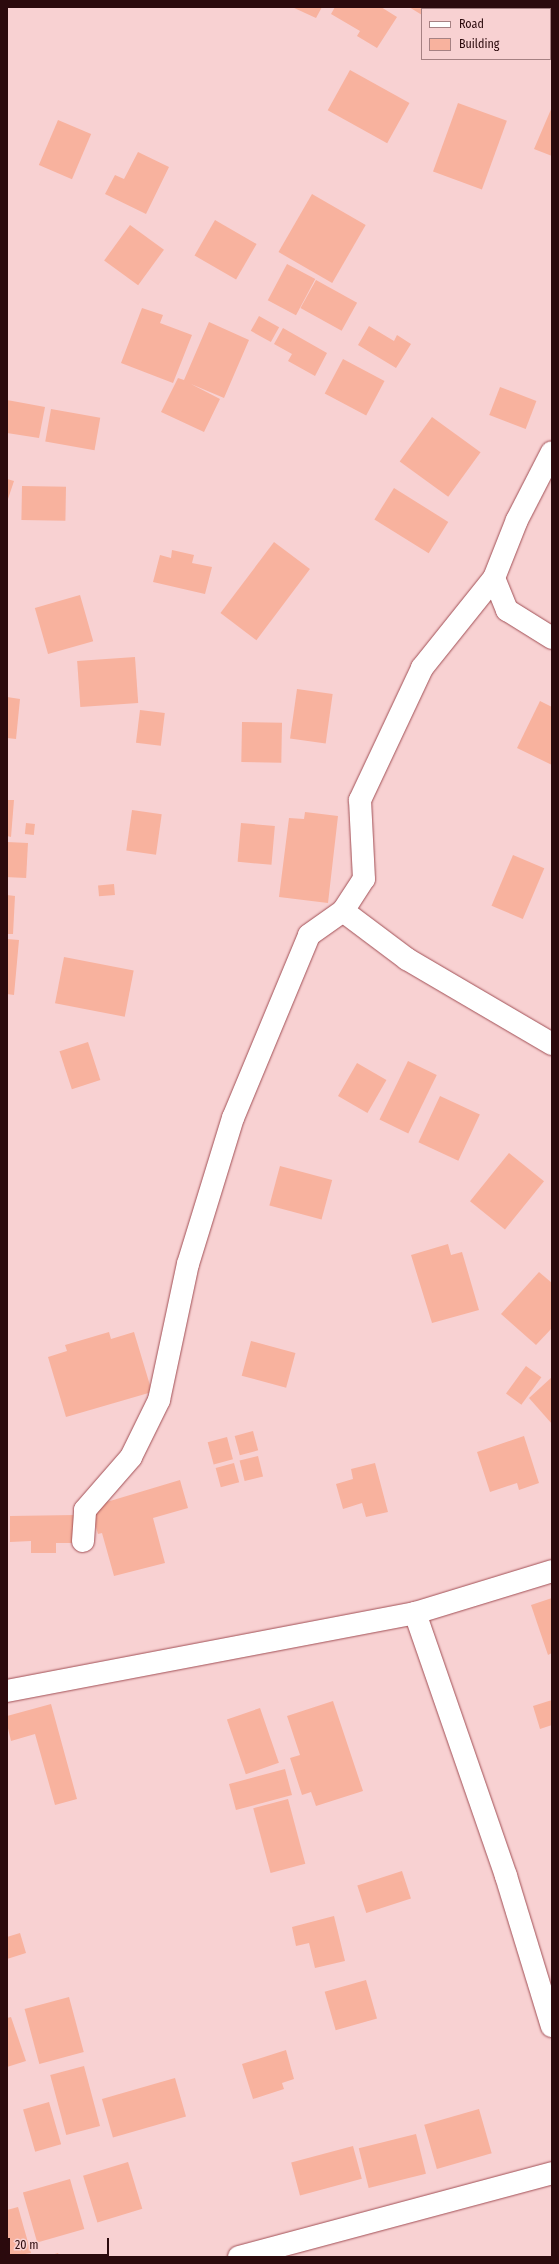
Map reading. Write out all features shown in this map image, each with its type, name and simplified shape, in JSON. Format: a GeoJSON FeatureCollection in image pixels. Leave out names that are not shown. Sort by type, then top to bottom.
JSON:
{"type":"FeatureCollection","features":[{"type":"Feature","properties":{"kind":"street"},"geometry":{"type":"LineString","coordinates":[[83,1541],[85,1510],[131,1458],[159,1400],[188,1264],[233,1118],[309,935],[343,911],[364,879],[360,800],[422,668],[494,578],[517,520],[552,452]]}},
{"type":"Feature","properties":{"kind":"street"},"geometry":{"type":"LineString","coordinates":[[494,578],[507,610],[552,638]]}},
{"type":"Feature","properties":{"kind":"street"},"geometry":{"type":"LineString","coordinates":[[343,911],[407,959],[552,1044]]}},
{"type":"Feature","properties":{"kind":"street"},"geometry":{"type":"LineString","coordinates":[[7,1692],[415,1613],[552,1571]]}},
{"type":"Feature","properties":{"kind":"street"},"geometry":{"type":"LineString","coordinates":[[415,1613],[506,1876],[552,2026]]}},
{"type":"Feature","properties":{"kind":"street"},"geometry":{"type":"LineString","coordinates":[[239,2257],[552,2173]]}},
{"type":"Feature","properties":{"kind":"building"},"geometry":{"type":"Polygon","coordinates":[[[292,7],[322,7],[316,18],[292,7]]]}},
{"type":"Feature","properties":{"kind":"building"},"geometry":{"type":"Polygon","coordinates":[[[335,7],[381,7],[397,17],[377,48],[357,36],[360,31],[331,14],[335,7]]]}},
{"type":"Feature","properties":{"kind":"building"},"geometry":{"type":"Polygon","coordinates":[[[409,7],[429,7],[421,8],[421,14],[409,7]]]}},
{"type":"Feature","properties":{"kind":"building"},"geometry":{"type":"Polygon","coordinates":[[[350,70],[409,103],[387,143],[328,110],[350,70]]]}},
{"type":"Feature","properties":{"kind":"building"},"geometry":{"type":"Polygon","coordinates":[[[458,103],[507,121],[482,189],[433,172],[458,103]]]}},
{"type":"Feature","properties":{"kind":"building"},"geometry":{"type":"Polygon","coordinates":[[[552,107],[552,156],[534,149],[552,107]]]}},
{"type":"Feature","properties":{"kind":"building"},"geometry":{"type":"Polygon","coordinates":[[[58,120],[91,134],[72,179],[39,165],[58,120]]]}},
{"type":"Feature","properties":{"kind":"building"},"geometry":{"type":"Polygon","coordinates":[[[138,152],[169,167],[146,214],[105,194],[115,175],[124,179],[138,152]]]}},
{"type":"Feature","properties":{"kind":"building"},"geometry":{"type":"Polygon","coordinates":[[[312,194],[366,225],[332,283],[278,252],[312,194]]]}},
{"type":"Feature","properties":{"kind":"building"},"geometry":{"type":"Polygon","coordinates":[[[215,220],[257,244],[236,280],[195,256],[215,220]]]}},
{"type":"Feature","properties":{"kind":"building"},"geometry":{"type":"Polygon","coordinates":[[[130,225],[164,250],[138,285],[104,261],[130,225]]]}},
{"type":"Feature","properties":{"kind":"building"},"geometry":{"type":"Polygon","coordinates":[[[287,264],[315,279],[296,315],[268,300],[287,264]]]}},
{"type":"Feature","properties":{"kind":"building"},"geometry":{"type":"Polygon","coordinates":[[[316,280],[357,303],[342,331],[300,308],[316,280]]]}},
{"type":"Feature","properties":{"kind":"building"},"geometry":{"type":"Polygon","coordinates":[[[142,308],[163,315],[160,323],[192,335],[173,383],[121,363],[142,308]]]}},
{"type":"Feature","properties":{"kind":"building"},"geometry":{"type":"Polygon","coordinates":[[[259,316],[279,327],[271,342],[251,331],[259,316]]]}},
{"type":"Feature","properties":{"kind":"building"},"geometry":{"type":"Polygon","coordinates":[[[209,322],[249,340],[224,398],[191,384],[220,399],[204,432],[161,412],[178,378],[184,380],[209,322]]]}},
{"type":"Feature","properties":{"kind":"building"},"geometry":{"type":"Polygon","coordinates":[[[369,326],[394,341],[397,335],[411,344],[396,368],[358,345],[369,326]]]}},
{"type":"Feature","properties":{"kind":"building"},"geometry":{"type":"Polygon","coordinates":[[[283,328],[327,353],[315,376],[288,361],[292,354],[274,344],[283,328]]]}},
{"type":"Feature","properties":{"kind":"building"},"geometry":{"type":"Polygon","coordinates":[[[343,359],[384,381],[366,416],[325,393],[343,359]]]}},
{"type":"Feature","properties":{"kind":"building"},"geometry":{"type":"Polygon","coordinates":[[[500,387],[536,401],[526,429],[489,415],[500,387]]]}},
{"type":"Feature","properties":{"kind":"building"},"geometry":{"type":"Polygon","coordinates":[[[7,400],[45,407],[39,438],[7,433],[7,400]]]}},
{"type":"Feature","properties":{"kind":"building"},"geometry":{"type":"Polygon","coordinates":[[[51,409],[100,418],[95,450],[45,441],[51,409]]]}},
{"type":"Feature","properties":{"kind":"building"},"geometry":{"type":"Polygon","coordinates":[[[432,417],[481,452],[448,497],[400,461],[432,417]]]}},
{"type":"Feature","properties":{"kind":"building"},"geometry":{"type":"Polygon","coordinates":[[[7,479],[14,481],[7,502],[7,479]]]}},
{"type":"Feature","properties":{"kind":"building"},"geometry":{"type":"Polygon","coordinates":[[[22,486],[66,487],[65,521],[21,520],[22,486]]]}},
{"type":"Feature","properties":{"kind":"building"},"geometry":{"type":"Polygon","coordinates":[[[394,488],[448,522],[429,553],[374,519],[394,488]]]}},
{"type":"Feature","properties":{"kind":"building"},"geometry":{"type":"Polygon","coordinates":[[[274,542],[310,569],[256,640],[220,613],[274,542]]]}},
{"type":"Feature","properties":{"kind":"building"},"geometry":{"type":"Polygon","coordinates":[[[172,550],[194,555],[192,563],[212,567],[205,594],[153,582],[160,555],[171,558],[172,550]]]}},
{"type":"Feature","properties":{"kind":"building"},"geometry":{"type":"Polygon","coordinates":[[[80,595],[93,641],[48,654],[35,608],[80,595]]]}},
{"type":"Feature","properties":{"kind":"building"},"geometry":{"type":"Polygon","coordinates":[[[135,657],[138,703],[80,707],[77,661],[135,657]]]}},
{"type":"Feature","properties":{"kind":"building"},"geometry":{"type":"Polygon","coordinates":[[[297,689],[333,694],[326,744],[290,739],[297,689]]]}},
{"type":"Feature","properties":{"kind":"building"},"geometry":{"type":"Polygon","coordinates":[[[7,697],[20,699],[16,739],[7,738],[7,697]]]}},
{"type":"Feature","properties":{"kind":"building"},"geometry":{"type":"Polygon","coordinates":[[[540,701],[552,707],[552,765],[517,748],[540,701]]]}},
{"type":"Feature","properties":{"kind":"building"},"geometry":{"type":"Polygon","coordinates":[[[140,710],[165,713],[161,746],[136,743],[140,710]]]}},
{"type":"Feature","properties":{"kind":"building"},"geometry":{"type":"Polygon","coordinates":[[[242,722],[282,723],[281,763],[241,762],[242,722]]]}},
{"type":"Feature","properties":{"kind":"building"},"geometry":{"type":"Polygon","coordinates":[[[7,800],[14,800],[11,837],[7,836],[7,800]]]}},
{"type":"Feature","properties":{"kind":"building"},"geometry":{"type":"Polygon","coordinates":[[[132,810],[162,814],[156,855],[126,851],[132,810]]]}},
{"type":"Feature","properties":{"kind":"building"},"geometry":{"type":"Polygon","coordinates":[[[305,812],[338,816],[328,903],[279,897],[289,818],[304,819],[305,812]]]}},
{"type":"Feature","properties":{"kind":"building"},"geometry":{"type":"Polygon","coordinates":[[[26,823],[35,824],[34,835],[25,834],[26,823]]]}},
{"type":"Feature","properties":{"kind":"building"},"geometry":{"type":"Polygon","coordinates":[[[241,823],[275,826],[271,865],[238,862],[241,823]]]}},
{"type":"Feature","properties":{"kind":"building"},"geometry":{"type":"Polygon","coordinates":[[[7,842],[28,843],[26,878],[7,877],[7,842]]]}},
{"type":"Feature","properties":{"kind":"building"},"geometry":{"type":"Polygon","coordinates":[[[513,855],[544,868],[523,919],[492,906],[513,855]]]}},
{"type":"Feature","properties":{"kind":"building"},"geometry":{"type":"Polygon","coordinates":[[[114,884],[115,895],[99,896],[98,885],[114,884]]]}},
{"type":"Feature","properties":{"kind":"building"},"geometry":{"type":"Polygon","coordinates":[[[7,895],[15,896],[13,934],[7,934],[7,895]]]}},
{"type":"Feature","properties":{"kind":"building"},"geometry":{"type":"Polygon","coordinates":[[[7,939],[19,940],[14,995],[7,994],[7,939]]]}},
{"type":"Feature","properties":{"kind":"building"},"geometry":{"type":"Polygon","coordinates":[[[64,957],[134,971],[125,1017],[55,1003],[64,957]]]}},
{"type":"Feature","properties":{"kind":"building"},"geometry":{"type":"Polygon","coordinates":[[[88,1042],[100,1080],[72,1089],[59,1051],[88,1042]]]}},
{"type":"Feature","properties":{"kind":"building"},"geometry":{"type":"Polygon","coordinates":[[[408,1061],[437,1075],[408,1133],[380,1119],[408,1061]]]}},
{"type":"Feature","properties":{"kind":"building"},"geometry":{"type":"Polygon","coordinates":[[[357,1063],[386,1080],[367,1113],[338,1096],[357,1063]]]}},
{"type":"Feature","properties":{"kind":"building"},"geometry":{"type":"Polygon","coordinates":[[[440,1096],[480,1115],[458,1161],[418,1142],[440,1096]]]}},
{"type":"Feature","properties":{"kind":"building"},"geometry":{"type":"Polygon","coordinates":[[[509,1153],[544,1181],[505,1230],[470,1201],[509,1153]]]}},
{"type":"Feature","properties":{"kind":"building"},"geometry":{"type":"Polygon","coordinates":[[[280,1166],[332,1180],[322,1220],[269,1206],[280,1166]]]}},
{"type":"Feature","properties":{"kind":"building"},"geometry":{"type":"Polygon","coordinates":[[[448,1244],[451,1255],[462,1252],[479,1310],[432,1323],[411,1255],[448,1244]]]}},
{"type":"Feature","properties":{"kind":"building"},"geometry":{"type":"Polygon","coordinates":[[[539,1272],[552,1283],[552,1328],[536,1345],[501,1314],[539,1272]]]}},
{"type":"Feature","properties":{"kind":"building"},"geometry":{"type":"Polygon","coordinates":[[[109,1332],[111,1339],[134,1332],[152,1392],[66,1417],[48,1357],[67,1351],[65,1345],[109,1332]]]}},
{"type":"Feature","properties":{"kind":"building"},"geometry":{"type":"Polygon","coordinates":[[[251,1341],[295,1353],[286,1388],[242,1376],[251,1341]]]}},
{"type":"Feature","properties":{"kind":"building"},"geometry":{"type":"Polygon","coordinates":[[[526,1366],[541,1377],[521,1405],[506,1394],[526,1366]]]}},
{"type":"Feature","properties":{"kind":"building"},"geometry":{"type":"Polygon","coordinates":[[[552,1377],[552,1424],[529,1398],[552,1377]]]}},
{"type":"Feature","properties":{"kind":"building"},"geometry":{"type":"Polygon","coordinates":[[[253,1431],[258,1450],[240,1455],[235,1436],[253,1431]]]}},
{"type":"Feature","properties":{"kind":"building"},"geometry":{"type":"Polygon","coordinates":[[[524,1436],[539,1483],[519,1490],[517,1483],[490,1492],[477,1452],[524,1436]]]}},
{"type":"Feature","properties":{"kind":"building"},"geometry":{"type":"Polygon","coordinates":[[[227,1437],[233,1459],[214,1464],[208,1442],[227,1437]]]}},
{"type":"Feature","properties":{"kind":"building"},"geometry":{"type":"Polygon","coordinates":[[[258,1456],[263,1476],[245,1481],[240,1461],[258,1456]]]}},
{"type":"Feature","properties":{"kind":"building"},"geometry":{"type":"Polygon","coordinates":[[[234,1463],[239,1482],[221,1487],[216,1468],[234,1463]]]}},
{"type":"Feature","properties":{"kind":"building"},"geometry":{"type":"Polygon","coordinates":[[[375,1463],[388,1512],[366,1517],[362,1503],[343,1509],[336,1484],[353,1479],[351,1469],[375,1463]]]}},
{"type":"Feature","properties":{"kind":"building"},"geometry":{"type":"Polygon","coordinates":[[[180,1480],[188,1508],[153,1518],[165,1563],[114,1576],[102,1533],[98,1534],[90,1507],[180,1480]]]}},
{"type":"Feature","properties":{"kind":"building"},"geometry":{"type":"Polygon","coordinates":[[[75,1515],[75,1543],[56,1543],[56,1553],[31,1553],[31,1541],[10,1542],[10,1516],[75,1515]]]}},
{"type":"Feature","properties":{"kind":"building"},"geometry":{"type":"Polygon","coordinates":[[[552,1598],[552,1653],[548,1655],[531,1605],[552,1598]]]}},
{"type":"Feature","properties":{"kind":"building"},"geometry":{"type":"Polygon","coordinates":[[[552,1700],[552,1725],[540,1729],[533,1706],[552,1700]]]}},
{"type":"Feature","properties":{"kind":"building"},"geometry":{"type":"Polygon","coordinates":[[[333,1701],[363,1791],[316,1806],[311,1792],[302,1795],[290,1758],[300,1755],[287,1716],[333,1701]]]}},
{"type":"Feature","properties":{"kind":"building"},"geometry":{"type":"Polygon","coordinates":[[[51,1704],[77,1799],[55,1805],[35,1734],[11,1741],[7,1724],[7,1716],[51,1704]]]}},
{"type":"Feature","properties":{"kind":"building"},"geometry":{"type":"Polygon","coordinates":[[[260,1708],[279,1763],[246,1774],[227,1719],[260,1708]]]}},
{"type":"Feature","properties":{"kind":"building"},"geometry":{"type":"Polygon","coordinates":[[[285,1769],[292,1795],[236,1810],[229,1784],[285,1769]]]}},
{"type":"Feature","properties":{"kind":"building"},"geometry":{"type":"Polygon","coordinates":[[[288,1799],[305,1864],[271,1873],[253,1808],[288,1799]]]}},
{"type":"Feature","properties":{"kind":"building"},"geometry":{"type":"Polygon","coordinates":[[[402,1871],[411,1899],[366,1913],[357,1886],[402,1871]]]}},
{"type":"Feature","properties":{"kind":"building"},"geometry":{"type":"Polygon","coordinates":[[[334,1916],[345,1961],[315,1968],[309,1943],[296,1946],[292,1927],[334,1916]]]}},
{"type":"Feature","properties":{"kind":"building"},"geometry":{"type":"Polygon","coordinates":[[[20,1933],[26,1953],[7,1959],[7,1937],[20,1933]]]}},
{"type":"Feature","properties":{"kind":"building"},"geometry":{"type":"Polygon","coordinates":[[[366,1980],[377,2018],[336,2030],[325,1992],[366,1980]]]}},
{"type":"Feature","properties":{"kind":"building"},"geometry":{"type":"Polygon","coordinates":[[[69,1997],[84,2052],[39,2064],[25,2009],[69,1997]]]}},
{"type":"Feature","properties":{"kind":"building"},"geometry":{"type":"Polygon","coordinates":[[[11,2017],[26,2061],[7,2067],[7,2018],[11,2017]]]}},
{"type":"Feature","properties":{"kind":"building"},"geometry":{"type":"Polygon","coordinates":[[[286,2050],[294,2079],[282,2083],[284,2089],[253,2099],[242,2064],[286,2050]]]}},
{"type":"Feature","properties":{"kind":"building"},"geometry":{"type":"Polygon","coordinates":[[[84,2066],[100,2126],[66,2135],[50,2075],[84,2066]]]}},
{"type":"Feature","properties":{"kind":"building"},"geometry":{"type":"Polygon","coordinates":[[[175,2078],[186,2116],[113,2137],[102,2099],[175,2078]]]}},
{"type":"Feature","properties":{"kind":"building"},"geometry":{"type":"Polygon","coordinates":[[[49,2102],[61,2144],[35,2152],[23,2109],[49,2102]]]}},
{"type":"Feature","properties":{"kind":"building"},"geometry":{"type":"Polygon","coordinates":[[[479,2109],[492,2153],[437,2169],[424,2125],[479,2109]]]}},
{"type":"Feature","properties":{"kind":"building"},"geometry":{"type":"Polygon","coordinates":[[[416,2134],[426,2174],[369,2188],[359,2148],[416,2134]]]}},
{"type":"Feature","properties":{"kind":"building"},"geometry":{"type":"Polygon","coordinates":[[[353,2146],[362,2179],[300,2195],[291,2163],[353,2146]]]}},
{"type":"Feature","properties":{"kind":"building"},"geometry":{"type":"Polygon","coordinates":[[[128,2162],[142,2209],[97,2223],[83,2176],[128,2162]]]}},
{"type":"Feature","properties":{"kind":"building"},"geometry":{"type":"Polygon","coordinates":[[[70,2179],[84,2229],[37,2242],[23,2193],[70,2179]]]}},
{"type":"Feature","properties":{"kind":"building"},"geometry":{"type":"Polygon","coordinates":[[[18,2207],[31,2253],[7,2257],[7,2210],[18,2207]]]}},
{"type":"Feature","properties":{"kind":"building"},"geometry":{"type":"Polygon","coordinates":[[[58,2253],[60,2257],[45,2257],[58,2253]]]}}]}
